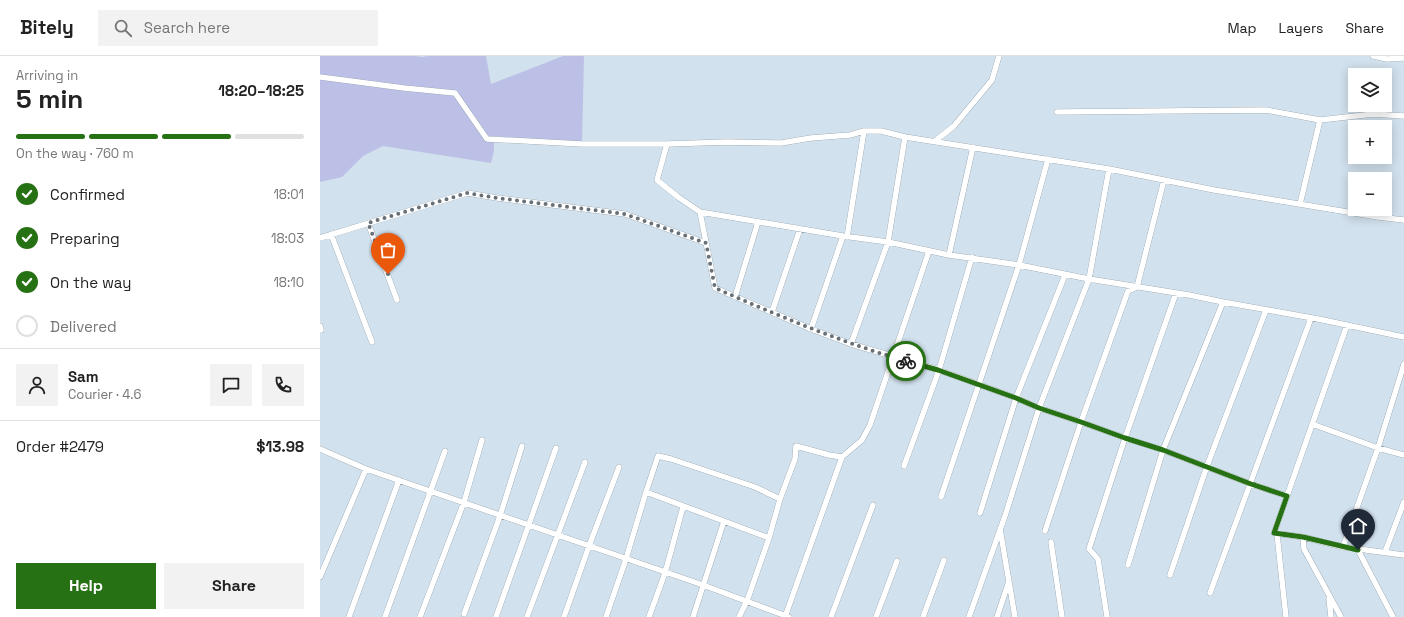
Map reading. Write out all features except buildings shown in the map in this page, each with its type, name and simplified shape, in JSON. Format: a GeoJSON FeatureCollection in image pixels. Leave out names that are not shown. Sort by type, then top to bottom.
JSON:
{"type":"FeatureCollection","features":[{"type":"Feature","properties":{"kind":"street"},"geometry":{"type":"LineString","coordinates":[[935,141],[954,126],[992,80],[999,56]]}},
{"type":"Feature","properties":{"kind":"street"},"geometry":{"type":"LineString","coordinates":[[1373,56],[1387,59],[1404,58]]}},
{"type":"Feature","properties":{"kind":"street"},"geometry":{"type":"LineString","coordinates":[[320,77],[455,93],[487,139],[582,144],[728,142],[781,143],[811,138],[850,135],[864,131],[881,131],[1109,169],[1214,190],[1404,220]]}},
{"type":"Feature","properties":{"kind":"street"},"geometry":{"type":"LineString","coordinates":[[1057,112],[1266,110],[1320,120],[1373,114],[1404,116]]}},
{"type":"Feature","properties":{"kind":"street"},"geometry":{"type":"LineString","coordinates":[[1300,204],[1320,120]]}},
{"type":"Feature","properties":{"kind":"street"},"geometry":{"type":"LineString","coordinates":[[811,329],[845,237],[864,131]]}},
{"type":"Feature","properties":{"kind":"street"},"geometry":{"type":"LineString","coordinates":[[851,344],[888,242],[905,136]]}},
{"type":"Feature","properties":{"kind":"street"},"geometry":{"type":"LineString","coordinates":[[667,144],[657,180],[678,198],[700,212],[845,237],[888,242],[949,255],[972,257],[1019,265],[1088,279],[1176,292],[1404,337]]}},
{"type":"Feature","properties":{"kind":"street"},"geometry":{"type":"LineString","coordinates":[[949,255],[972,147]]}},
{"type":"Feature","properties":{"kind":"street"},"geometry":{"type":"LineString","coordinates":[[941,497],[1019,265],[1048,159]]}},
{"type":"Feature","properties":{"kind":"street"},"geometry":{"type":"LineString","coordinates":[[969,617],[1005,516],[1039,408],[1088,279],[1109,169]]}},
{"type":"Feature","properties":{"kind":"street"},"geometry":{"type":"LineString","coordinates":[[1137,287],[1164,180]]}},
{"type":"Feature","properties":{"kind":"street"},"geometry":{"type":"LineString","coordinates":[[320,238],[467,193],[625,214],[706,243]]}},
{"type":"Feature","properties":{"kind":"street"},"geometry":{"type":"LineString","coordinates":[[700,212],[715,288],[811,329],[851,344],[979,384],[1039,408],[1163,450],[1251,484],[1287,496]]}},
{"type":"Feature","properties":{"kind":"street"},"geometry":{"type":"LineString","coordinates":[[735,297],[758,222]]}},
{"type":"Feature","properties":{"kind":"street"},"geometry":{"type":"LineString","coordinates":[[368,223],[397,300]]}},
{"type":"Feature","properties":{"kind":"street"},"geometry":{"type":"LineString","coordinates":[[772,312],[800,229]]}},
{"type":"Feature","properties":{"kind":"street"},"geometry":{"type":"LineString","coordinates":[[331,234],[372,342]]}},
{"type":"Feature","properties":{"kind":"street"},"geometry":{"type":"LineString","coordinates":[[320,449],[366,469],[703,585],[787,617],[842,457],[862,440],[870,425],[929,251]]}},
{"type":"Feature","properties":{"kind":"street"},"geometry":{"type":"LineString","coordinates":[[904,466],[938,370],[972,257]]}},
{"type":"Feature","properties":{"kind":"street"},"geometry":{"type":"LineString","coordinates":[[980,513],[1016,398],[1065,275]]}},
{"type":"Feature","properties":{"kind":"street"},"geometry":{"type":"LineString","coordinates":[[1046,531],[1081,422],[1128,291],[1137,287]]}},
{"type":"Feature","properties":{"kind":"street"},"geometry":{"type":"LineString","coordinates":[[1106,617],[1098,559],[1089,549],[1125,438],[1176,292]]}},
{"type":"Feature","properties":{"kind":"street"},"geometry":{"type":"LineString","coordinates":[[1128,565],[1163,450],[1223,302]]}},
{"type":"Feature","properties":{"kind":"street"},"geometry":{"type":"LineString","coordinates":[[1170,575],[1207,466],[1266,310]]}},
{"type":"Feature","properties":{"kind":"street"},"geometry":{"type":"LineString","coordinates":[[1210,593],[1311,318]]}},
{"type":"Feature","properties":{"kind":"street"},"geometry":{"type":"LineString","coordinates":[[1286,617],[1277,534],[1274,533],[1347,325]]}},
{"type":"Feature","properties":{"kind":"street"},"geometry":{"type":"LineString","coordinates":[[1343,547],[1378,448],[1404,364]]}},
{"type":"Feature","properties":{"kind":"street"},"geometry":{"type":"LineString","coordinates":[[1312,424],[1378,448],[1404,455]]}},
{"type":"Feature","properties":{"kind":"street"},"geometry":{"type":"LineString","coordinates":[[420,617],[464,502],[482,440]]}},
{"type":"Feature","properties":{"kind":"street"},"geometry":{"type":"LineString","coordinates":[[464,614],[500,516],[522,446]]}},
{"type":"Feature","properties":{"kind":"street"},"geometry":{"type":"LineString","coordinates":[[739,617],[747,601],[769,538],[780,499],[795,459],[796,446],[842,457]]}},
{"type":"Feature","properties":{"kind":"street"},"geometry":{"type":"LineString","coordinates":[[496,617],[556,448]]}},
{"type":"Feature","properties":{"kind":"street"},"geometry":{"type":"LineString","coordinates":[[384,617],[445,451]]}},
{"type":"Feature","properties":{"kind":"street"},"geometry":{"type":"LineString","coordinates":[[606,617],[626,559],[658,456],[755,487],[780,499]]}},
{"type":"Feature","properties":{"kind":"street"},"geometry":{"type":"LineString","coordinates":[[527,617],[585,462]]}},
{"type":"Feature","properties":{"kind":"street"},"geometry":{"type":"LineString","coordinates":[[564,617],[618,467]]}},
{"type":"Feature","properties":{"kind":"street"},"geometry":{"type":"LineString","coordinates":[[320,577],[366,469]]}},
{"type":"Feature","properties":{"kind":"street"},"geometry":{"type":"LineString","coordinates":[[349,617],[399,480]]}},
{"type":"Feature","properties":{"kind":"street"},"geometry":{"type":"LineString","coordinates":[[646,492],[769,538]]}},
{"type":"Feature","properties":{"kind":"street"},"geometry":{"type":"LineString","coordinates":[[1385,552],[1404,502]]}},
{"type":"Feature","properties":{"kind":"street"},"geometry":{"type":"LineString","coordinates":[[831,617],[873,505]]}},
{"type":"Feature","properties":{"kind":"street"},"geometry":{"type":"LineString","coordinates":[[649,617],[665,573],[683,507]]}},
{"type":"Feature","properties":{"kind":"street"},"geometry":{"type":"LineString","coordinates":[[693,617],[724,521]]}},
{"type":"Feature","properties":{"kind":"street"},"geometry":{"type":"LineString","coordinates":[[1000,528],[1015,617]]}},
{"type":"Feature","properties":{"kind":"street"},"geometry":{"type":"LineString","coordinates":[[1277,534],[1303,537],[1358,550],[1404,555]]}},
{"type":"Feature","properties":{"kind":"street"},"geometry":{"type":"LineString","coordinates":[[1303,537],[1304,549],[1340,617]]}},
{"type":"Feature","properties":{"kind":"street"},"geometry":{"type":"LineString","coordinates":[[1051,542],[1062,617]]}},
{"type":"Feature","properties":{"kind":"street"},"geometry":{"type":"LineString","coordinates":[[1358,550],[1393,617]]}},
{"type":"Feature","properties":{"kind":"street"},"geometry":{"type":"LineString","coordinates":[[923,617],[944,560]]}},
{"type":"Feature","properties":{"kind":"street"},"geometry":{"type":"LineString","coordinates":[[876,617],[897,561]]}},
{"type":"Feature","properties":{"kind":"street"},"geometry":{"type":"LineString","coordinates":[[997,617],[1009,581]]}},
{"type":"Feature","properties":{"kind":"street"},"geometry":{"type":"LineString","coordinates":[[1329,596],[1331,617]]}},
{"type":"Feature","properties":{"kind":"shaded area"},"geometry":{"type":"Polygon","coordinates":[[[320,56],[486,56],[491,84],[563,56],[584,56],[582,144],[494,136],[494,151],[491,163],[383,146],[363,156],[342,177],[320,182],[320,56]]]}},
{"type":"Feature","properties":{"kind":"way so far"},"geometry":{"type":"LineString","coordinates":[[388,274],[368,223],[467,193],[625,214],[706,243],[715,288],[811,329],[851,344],[906,361]]}},
{"type":"Feature","properties":{"kind":"route"},"geometry":{"type":"LineString","coordinates":[[906,361],[938,370],[1016,398],[1039,408],[1163,450],[1251,484],[1287,496],[1274,533],[1303,537],[1358,550]]}}]}
